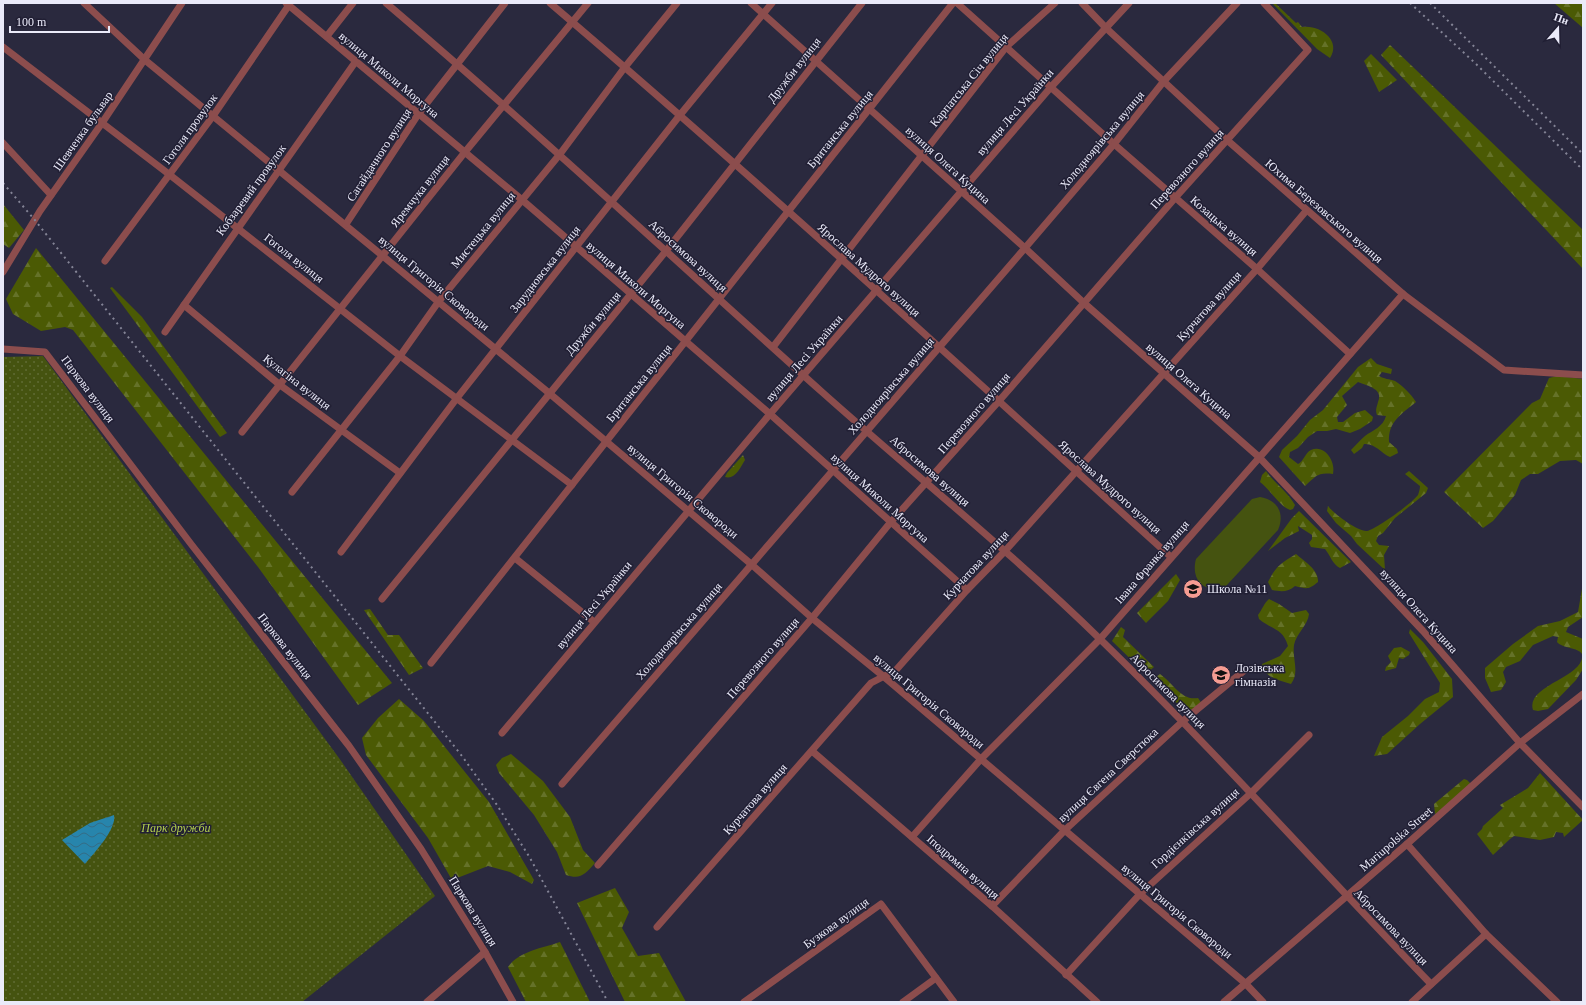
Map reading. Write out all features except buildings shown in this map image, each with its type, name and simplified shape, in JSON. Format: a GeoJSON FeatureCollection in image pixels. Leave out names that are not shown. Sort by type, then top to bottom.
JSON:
{"type":"FeatureCollection","features":[{"type":"Feature","properties":{"kind":"street","name":"вулиця Григорія Сковороди"},"geometry":{"type":"LineString","coordinates":[[84,3],[145,60],[549,392],[812,618],[883,676],[1245,983],[1263,1002]]}},
{"type":"Feature","properties":{"kind":"street","name":"Шевченка бульвар"},"geometry":{"type":"LineString","coordinates":[[3,272],[40,211],[102,123],[182,3]]}},
{"type":"Feature","properties":{"kind":"street"},"geometry":{"type":"LineString","coordinates":[[326,36],[353,3]]}},
{"type":"Feature","properties":{"kind":"street","name":"Абросимова вулиця"},"geometry":{"type":"LineString","coordinates":[[386,3],[457,63],[560,154],[866,431],[1005,551],[1100,639],[1183,721],[1346,896],[1431,984]]}},
{"type":"Feature","properties":{"kind":"street","name":"Сагайдачного вулиця"},"geometry":{"type":"LineString","coordinates":[[346,224],[419,113],[505,3]]}},
{"type":"Feature","properties":{"kind":"street","name":"Ярослава Мудрого вулиця"},"geometry":{"type":"LineString","coordinates":[[550,3],[680,115],[841,258],[1171,557]]}},
{"type":"Feature","properties":{"kind":"street","name":"Яремчука вулиця"},"geometry":{"type":"LineString","coordinates":[[242,432],[465,152],[588,3]]}},
{"type":"Feature","properties":{"kind":"street","name":"Мистецька вулиця"},"geometry":{"type":"LineString","coordinates":[[292,492],[400,356],[439,301],[560,154],[625,67],[677,3]]}},
{"type":"Feature","properties":{"kind":"street","name":"вулиця Олега Куцина"},"geometry":{"type":"LineString","coordinates":[[751,3],[962,191],[1084,303],[1259,457],[1423,630],[1520,743],[1583,807]]}},
{"type":"Feature","properties":{"kind":"street","name":"Зарудновська вулиця"},"geometry":{"type":"LineString","coordinates":[[341,552],[456,398],[680,115],[772,3]]}},
{"type":"Feature","properties":{"kind":"street","name":"Дружби вулиця"},"geometry":{"type":"LineString","coordinates":[[382,599],[549,392],[631,295],[862,3]]}},
{"type":"Feature","properties":{"kind":"street","name":"Британська вулиця"},"geometry":{"type":"LineString","coordinates":[[431,663],[606,441],[720,300],[788,211],[870,110],[953,3]]}},
{"type":"Feature","properties":{"kind":"street","name":"Козацька вулиця"},"geometry":{"type":"LineString","coordinates":[[957,3],[1114,144],[1257,269],[1350,354]]}},
{"type":"Feature","properties":{"kind":"street","name":"Карпатська Січ вулиця"},"geometry":{"type":"LineString","coordinates":[[773,347],[1006,47],[1055,3]]}},
{"type":"Feature","properties":{"kind":"street","name":"Юхима Березовського вулиця"},"geometry":{"type":"LineString","coordinates":[[1082,3],[1106,28],[1306,211],[1402,294],[1504,370],[1583,375]]}},
{"type":"Feature","properties":{"kind":"street","name":"вулиця Лесі Українки"},"geometry":{"type":"LineString","coordinates":[[502,733],[688,510],[1051,87],[1130,3]]}},
{"type":"Feature","properties":{"kind":"street","name":"Холодноярівська вулиця"},"geometry":{"type":"LineString","coordinates":[[562,784],[1025,248],[1114,144],[1164,81],[1237,3]]}},
{"type":"Feature","properties":{"kind":"street","name":"Перевозного вулиця"},"geometry":{"type":"LineString","coordinates":[[598,865],[812,618],[890,523],[999,401],[1175,198],[1308,50],[1264,3]]}},
{"type":"Feature","properties":{"kind":"street","name":"вулиця Миколи Моргуна"},"geometry":{"type":"LineString","coordinates":[[287,4],[522,199],[576,248],[770,414],[890,523],[967,590]]}},
{"type":"Feature","properties":{"kind":"street","name":"Гоголя провулок"},"geometry":{"type":"LineString","coordinates":[[105,261],[214,116],[287,4]]}},
{"type":"Feature","properties":{"kind":"street","name":"Гоголя вулиця"},"geometry":{"type":"LineString","coordinates":[[3,47],[170,175],[400,356],[572,485]]}},
{"type":"Feature","properties":{"kind":"street","name":"Кобзаревий провулок"},"geometry":{"type":"LineString","coordinates":[[165,332],[356,61]]}},
{"type":"Feature","properties":{"kind":"street"},"geometry":{"type":"LineString","coordinates":[[3,143],[51,195]]}},
{"type":"Feature","properties":{"kind":"street","name":"Курчатова вулиця"},"geometry":{"type":"LineString","coordinates":[[657,926],[871,683],[896,670],[967,590],[1005,551],[1257,269],[1306,211]]}},
{"type":"Feature","properties":{"kind":"street","name":"Івана Франка вулиця"},"geometry":{"type":"LineString","coordinates":[[912,837],[981,759],[1100,639],[1402,294]]}},
{"type":"Feature","properties":{"kind":"street","name":"Кулагіна вулиця"},"geometry":{"type":"LineString","coordinates":[[184,305],[280,385],[400,473]]}},
{"type":"Feature","properties":{"kind":"street","name":"Паркова вулиця"},"geometry":{"type":"LineString","coordinates":[[3,348],[45,352],[191,544],[349,746],[421,849],[485,952],[513,1002]]}},
{"type":"Feature","properties":{"kind":"street"},"geometry":{"type":"LineString","coordinates":[[514,558],[594,622]]}},
{"type":"Feature","properties":{"kind":"street","name":"вулиця Євгена Сверстюка"},"geometry":{"type":"LineString","coordinates":[[992,906],[1065,830],[1183,721],[1246,668]]}},
{"type":"Feature","properties":{"kind":"street","name":"Mariupolska Street"},"geometry":{"type":"LineString","coordinates":[[1224,1002],[1407,844],[1520,743],[1583,694]]}},
{"type":"Feature","properties":{"kind":"street","name":"Гордієнківська вулиця"},"geometry":{"type":"LineString","coordinates":[[1066,975],[1140,894],[1250,793],[1309,736]]}},
{"type":"Feature","properties":{"kind":"street","name":"Іподромна вулиця"},"geometry":{"type":"LineString","coordinates":[[812,751],[992,906],[1097,1002]]}},
{"type":"Feature","properties":{"kind":"street"},"geometry":{"type":"LineString","coordinates":[[1407,844],[1486,934],[1557,1002]]}},
{"type":"Feature","properties":{"kind":"street","name":"Бузкова вулиця"},"geometry":{"type":"LineString","coordinates":[[744,1002],[880,904],[954,1002]]}},
{"type":"Feature","properties":{"kind":"street"},"geometry":{"type":"LineString","coordinates":[[1412,1002],[1486,934]]}},
{"type":"Feature","properties":{"kind":"street"},"geometry":{"type":"LineString","coordinates":[[427,1002],[485,952]]}},
{"type":"Feature","properties":{"kind":"street"},"geometry":{"type":"LineString","coordinates":[[903,1002],[936,978]]}},
{"type":"Feature","properties":{"kind":"green space"},"geometry":{"type":"Polygon","coordinates":[[[1272,3],[1275,3],[1302,27],[1315,28],[1327,35],[1331,39],[1333,45],[1333,51],[1330,58],[1317,49],[1272,3]]]}},
{"type":"Feature","properties":{"kind":"green space"},"geometry":{"type":"Polygon","coordinates":[[[1554,3],[1583,3],[1583,28],[1554,3]]]}},
{"type":"Feature","properties":{"kind":"green space"},"geometry":{"type":"Polygon","coordinates":[[[1390,45],[1583,230],[1583,269],[1381,55],[1390,45]]]}},
{"type":"Feature","properties":{"kind":"green space"},"geometry":{"type":"Polygon","coordinates":[[[1371,54],[1397,80],[1379,92],[1364,61],[1371,54]]]}},
{"type":"Feature","properties":{"kind":"green space"},"geometry":{"type":"Polygon","coordinates":[[[3,204],[24,230],[9,248],[3,244],[3,204]]]}},
{"type":"Feature","properties":{"kind":"green space"},"geometry":{"type":"Polygon","coordinates":[[[36,248],[392,683],[358,705],[258,567],[73,330],[65,327],[41,331],[13,314],[6,299],[36,248]]]}},
{"type":"Feature","properties":{"kind":"green space"},"geometry":{"type":"Polygon","coordinates":[[[112,287],[142,317],[227,433],[220,437],[110,288],[112,287]]]}},
{"type":"Feature","properties":{"kind":"green space","name":"Парк дружби"},"geometry":{"type":"Polygon","coordinates":[[[43,356],[339,758],[435,896],[302,1002],[3,1002],[3,357],[43,356]]]}},
{"type":"Feature","properties":{"kind":"green space"},"geometry":{"type":"Polygon","coordinates":[[[1371,358],[1377,364],[1392,369],[1391,374],[1382,372],[1379,376],[1398,383],[1416,402],[1401,414],[1393,423],[1389,435],[1389,442],[1397,449],[1398,453],[1390,457],[1368,444],[1364,444],[1362,448],[1354,454],[1351,450],[1365,436],[1380,426],[1385,420],[1386,416],[1377,415],[1376,410],[1379,394],[1377,391],[1358,382],[1342,396],[1347,405],[1337,417],[1338,422],[1343,422],[1355,413],[1365,410],[1373,417],[1372,421],[1360,429],[1350,433],[1336,429],[1317,431],[1308,437],[1298,448],[1290,452],[1289,457],[1298,464],[1309,451],[1316,449],[1321,450],[1328,455],[1333,464],[1333,474],[1320,474],[1305,486],[1279,457],[1282,450],[1297,436],[1310,420],[1323,410],[1358,367],[1371,358]]]}},
{"type":"Feature","properties":{"kind":"green space"},"geometry":{"type":"Polygon","coordinates":[[[1557,376],[1583,379],[1583,464],[1576,460],[1560,461],[1538,474],[1530,474],[1521,480],[1515,495],[1493,521],[1483,528],[1444,492],[1532,403],[1540,399],[1549,378],[1557,376]]]}},
{"type":"Feature","properties":{"kind":"green space"},"geometry":{"type":"Polygon","coordinates":[[[743,455],[745,460],[737,473],[732,477],[725,477],[727,473],[743,455]]]}},
{"type":"Feature","properties":{"kind":"green space"},"geometry":{"type":"Polygon","coordinates":[[[1266,471],[1292,500],[1295,505],[1293,509],[1290,510],[1282,505],[1260,482],[1262,475],[1266,471]]]}},
{"type":"Feature","properties":{"kind":"green space"},"geometry":{"type":"Polygon","coordinates":[[[1409,471],[1428,488],[1426,493],[1395,518],[1383,533],[1378,536],[1376,541],[1379,545],[1389,546],[1384,555],[1385,570],[1336,523],[1327,511],[1328,506],[1352,525],[1367,531],[1372,529],[1409,504],[1418,495],[1420,486],[1405,474],[1409,471]]]}},
{"type":"Feature","properties":{"kind":"green space"},"geometry":{"type":"Polygon","coordinates":[[[1260,497],[1271,501],[1278,509],[1281,519],[1278,530],[1226,586],[1212,589],[1201,584],[1195,574],[1196,559],[1252,499],[1260,497]]]}},
{"type":"Feature","properties":{"kind":"green space"},"geometry":{"type":"Polygon","coordinates":[[[1299,511],[1351,562],[1340,568],[1338,567],[1325,549],[1311,547],[1309,543],[1312,539],[1312,535],[1298,526],[1299,531],[1285,538],[1268,551],[1292,518],[1299,511]]]}},
{"type":"Feature","properties":{"kind":"green space"},"geometry":{"type":"Polygon","coordinates":[[[1296,554],[1314,570],[1318,578],[1318,582],[1307,588],[1295,586],[1285,591],[1272,590],[1268,582],[1276,568],[1296,554]]]}},
{"type":"Feature","properties":{"kind":"green space"},"geometry":{"type":"Polygon","coordinates":[[[1176,574],[1180,580],[1168,601],[1146,623],[1137,613],[1176,574]]]}},
{"type":"Feature","properties":{"kind":"green space"},"geometry":{"type":"Polygon","coordinates":[[[1583,583],[1583,617],[1568,627],[1566,632],[1583,639],[1583,669],[1576,680],[1548,709],[1538,711],[1533,710],[1533,701],[1538,694],[1546,687],[1575,669],[1581,662],[1582,654],[1580,652],[1563,646],[1557,642],[1558,637],[1553,636],[1533,645],[1520,661],[1506,667],[1503,672],[1506,682],[1501,690],[1491,692],[1485,678],[1485,668],[1513,644],[1538,626],[1560,621],[1578,612],[1583,583]]]}},
{"type":"Feature","properties":{"kind":"green space"},"geometry":{"type":"Polygon","coordinates":[[[1269,599],[1292,613],[1306,610],[1309,614],[1307,622],[1295,641],[1295,675],[1291,684],[1273,678],[1266,672],[1262,664],[1280,656],[1288,646],[1286,640],[1280,632],[1259,619],[1258,615],[1269,599]]]}},
{"type":"Feature","properties":{"kind":"green space"},"geometry":{"type":"Polygon","coordinates":[[[370,609],[388,635],[399,635],[423,668],[409,675],[364,610],[370,609]]]}},
{"type":"Feature","properties":{"kind":"green space"},"geometry":{"type":"Polygon","coordinates":[[[1121,627],[1125,630],[1123,637],[1154,667],[1146,674],[1112,641],[1121,627]]]}},
{"type":"Feature","properties":{"kind":"green space"},"geometry":{"type":"Polygon","coordinates":[[[1410,629],[1423,642],[1452,679],[1453,697],[1387,754],[1374,756],[1382,737],[1408,716],[1425,699],[1439,692],[1440,683],[1409,633],[1410,629]]]}},
{"type":"Feature","properties":{"kind":"green space"},"geometry":{"type":"Polygon","coordinates":[[[1401,647],[1410,652],[1409,655],[1403,659],[1399,658],[1396,668],[1385,671],[1386,667],[1391,662],[1388,656],[1394,648],[1401,647]]]}},
{"type":"Feature","properties":{"kind":"green space"},"geometry":{"type":"Polygon","coordinates":[[[1160,674],[1182,694],[1187,697],[1198,698],[1202,704],[1200,707],[1186,711],[1151,681],[1160,674]]]}},
{"type":"Feature","properties":{"kind":"green space"},"geometry":{"type":"Polygon","coordinates":[[[399,699],[424,721],[489,802],[534,880],[532,884],[510,872],[488,866],[452,880],[428,838],[366,755],[362,738],[378,718],[399,699]]]}},
{"type":"Feature","properties":{"kind":"green space"},"geometry":{"type":"Polygon","coordinates":[[[511,754],[543,781],[570,817],[583,850],[595,863],[582,875],[575,877],[566,875],[557,852],[534,815],[499,773],[496,765],[502,758],[511,754]]]}},
{"type":"Feature","properties":{"kind":"green space"},"geometry":{"type":"Polygon","coordinates":[[[1540,773],[1583,820],[1564,837],[1563,833],[1556,832],[1554,837],[1540,840],[1514,836],[1493,855],[1477,834],[1483,826],[1503,808],[1500,805],[1528,788],[1540,773]]]}},
{"type":"Feature","properties":{"kind":"green space"},"geometry":{"type":"Polygon","coordinates":[[[1464,779],[1471,784],[1455,802],[1435,814],[1434,804],[1464,779]]]}},
{"type":"Feature","properties":{"kind":"green space"},"geometry":{"type":"Polygon","coordinates":[[[615,888],[629,912],[622,928],[638,956],[659,953],[686,1002],[625,1002],[577,903],[615,888]]]}},
{"type":"Feature","properties":{"kind":"green space"},"geometry":{"type":"Polygon","coordinates":[[[560,942],[590,1002],[526,1002],[508,967],[518,957],[539,948],[560,942]]]}},
{"type":"Feature","properties":{"kind":"water"},"geometry":{"type":"Polygon","coordinates":[[[114,815],[114,821],[109,834],[85,864],[62,840],[90,823],[114,815]]]}},
{"type":"Feature","properties":{"kind":"railway"},"geometry":{"type":"LineString","coordinates":[[1410,3],[1475,63],[1583,170]]}},
{"type":"Feature","properties":{"kind":"railway"},"geometry":{"type":"LineString","coordinates":[[1430,3],[1583,154]]}},
{"type":"Feature","properties":{"kind":"railway"},"geometry":{"type":"LineString","coordinates":[[3,183],[34,219],[462,756],[497,805],[530,858],[608,1002]]}},
{"type":"Feature","properties":{"kind":"place","name":"Школа №11"},"geometry":{"type":"Point","coordinates":[1193,589]}},
{"type":"Feature","properties":{"kind":"place","name":"Лозівська гімназія"},"geometry":{"type":"Point","coordinates":[1221,675]}}]}
